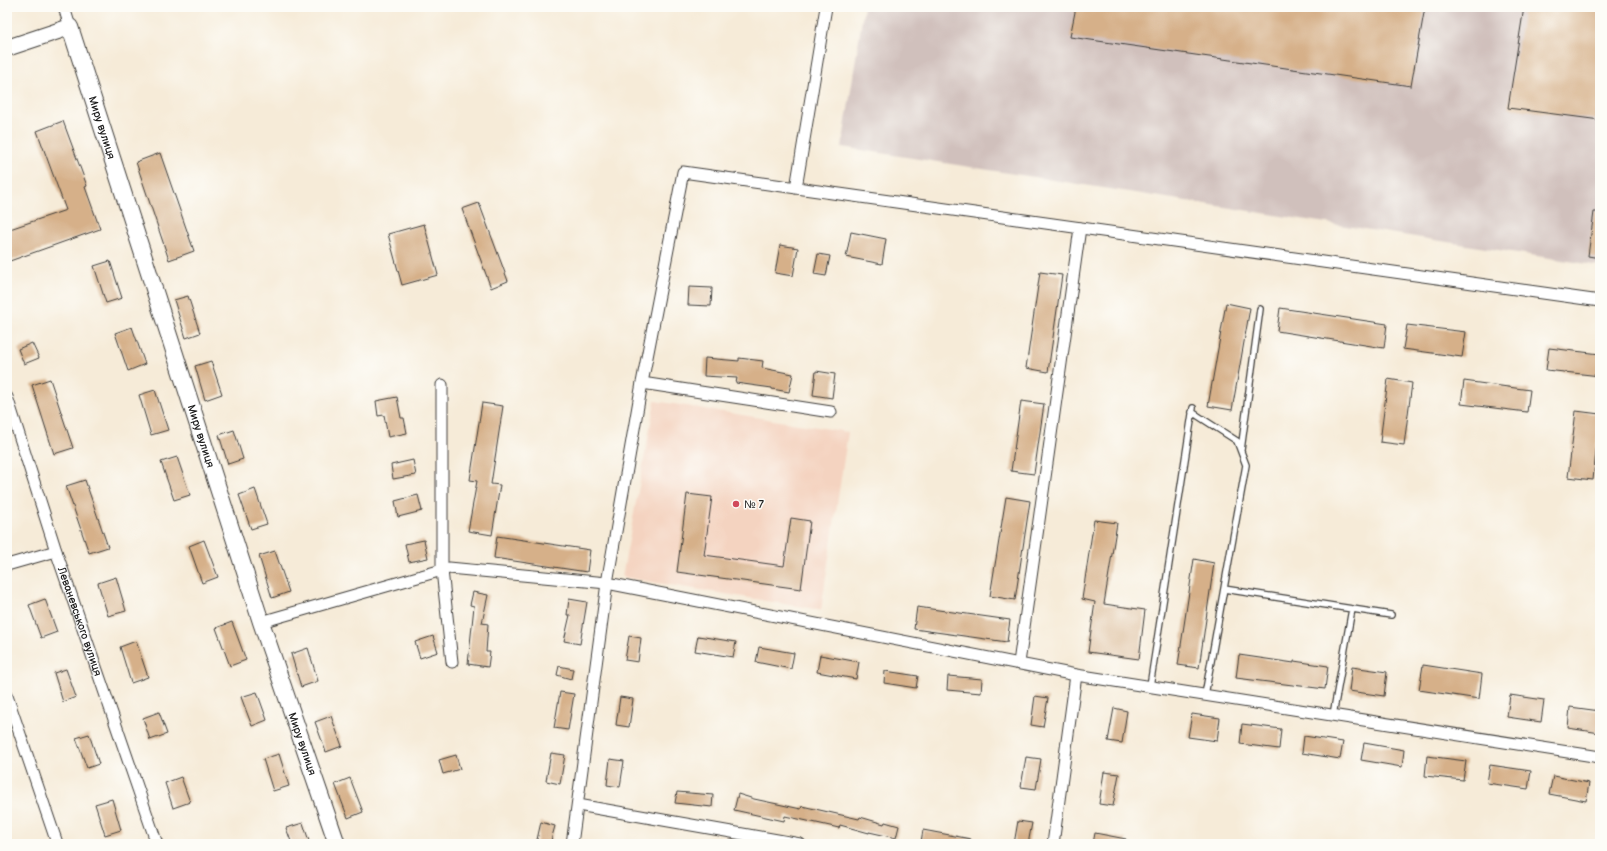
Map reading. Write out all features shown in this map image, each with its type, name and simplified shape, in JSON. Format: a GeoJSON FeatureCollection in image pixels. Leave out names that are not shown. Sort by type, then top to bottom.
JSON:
{"type":"FeatureCollection","features":[{"type":"Feature","properties":{"kind":"main road"},"geometry":{"type":"LineString","coordinates":[[7,48],[70,27]]}},
{"type":"Feature","properties":{"kind":"main road","name":"Миру вулиця"},"geometry":{"type":"LineString","coordinates":[[70,27],[261,622],[337,844]]}},
{"type":"Feature","properties":{"kind":"street"},"geometry":{"type":"LineString","coordinates":[[64,7],[70,27]]}},
{"type":"Feature","properties":{"kind":"street"},"geometry":{"type":"LineString","coordinates":[[796,188],[826,7]]}},
{"type":"Feature","properties":{"kind":"street"},"geometry":{"type":"LineString","coordinates":[[572,844],[608,583],[642,383],[683,172],[1600,301]]}},
{"type":"Feature","properties":{"kind":"street"},"geometry":{"type":"LineString","coordinates":[[1019,663],[1080,228]]}},
{"type":"Feature","properties":{"kind":"street"},"geometry":{"type":"LineString","coordinates":[[642,383],[831,412]]}},
{"type":"Feature","properties":{"kind":"street"},"geometry":{"type":"LineString","coordinates":[[442,385],[442,570],[452,662]]}},
{"type":"Feature","properties":{"kind":"street","name":"Леваневського вулиця"},"geometry":{"type":"LineString","coordinates":[[7,397],[56,551],[157,844]]}},
{"type":"Feature","properties":{"kind":"street"},"geometry":{"type":"LineString","coordinates":[[7,565],[56,551]]}},
{"type":"Feature","properties":{"kind":"street"},"geometry":{"type":"LineString","coordinates":[[261,622],[450,568],[608,583],[1076,674],[1600,757]]}},
{"type":"Feature","properties":{"kind":"street"},"geometry":{"type":"LineString","coordinates":[[1053,844],[1076,674]]}},
{"type":"Feature","properties":{"kind":"street"},"geometry":{"type":"LineString","coordinates":[[7,696],[57,843]]}},
{"type":"Feature","properties":{"kind":"street"},"geometry":{"type":"LineString","coordinates":[[578,805],[800,844]]}},
{"type":"Feature","properties":{"kind":"lane"},"geometry":{"type":"LineString","coordinates":[[1241,451],[1260,310]]}},
{"type":"Feature","properties":{"kind":"lane"},"geometry":{"type":"LineString","coordinates":[[1150,686],[1192,410],[1238,441],[1246,465],[1205,695]]}},
{"type":"Feature","properties":{"kind":"lane"},"geometry":{"type":"LineString","coordinates":[[1224,589],[1391,615]]}},
{"type":"Feature","properties":{"kind":"lane"},"geometry":{"type":"LineString","coordinates":[[1333,715],[1352,609]]}},
{"type":"Feature","properties":{"kind":"shaded area"},"geometry":{"type":"Polygon","coordinates":[[[864,7],[1600,7],[1600,266],[842,147],[864,7]]]}},
{"type":"Feature","properties":{"kind":"shaded area","name":"№ 7"},"geometry":{"type":"Polygon","coordinates":[[[655,401],[848,432],[821,610],[622,577],[655,401]]]}},
{"type":"Feature","properties":{"kind":"building"},"geometry":{"type":"Polygon","coordinates":[[[1076,7],[1425,7],[1411,86],[1070,37],[1076,7]]]}},
{"type":"Feature","properties":{"kind":"building"},"geometry":{"type":"Polygon","coordinates":[[[1524,7],[1600,7],[1600,120],[1508,108],[1524,7]]]}},
{"type":"Feature","properties":{"kind":"building"},"geometry":{"type":"Polygon","coordinates":[[[63,121],[87,186],[85,187],[100,229],[7,262],[7,230],[66,210],[37,131],[63,121]]]}},
{"type":"Feature","properties":{"kind":"building"},"geometry":{"type":"Polygon","coordinates":[[[160,153],[194,251],[169,260],[136,162],[160,153]]]}},
{"type":"Feature","properties":{"kind":"building"},"geometry":{"type":"Polygon","coordinates":[[[479,203],[508,281],[491,288],[462,209],[479,203]]]}},
{"type":"Feature","properties":{"kind":"building"},"geometry":{"type":"Polygon","coordinates":[[[1594,212],[1600,212],[1600,258],[1588,256],[1594,212]]]}},
{"type":"Feature","properties":{"kind":"building"},"geometry":{"type":"Polygon","coordinates":[[[424,224],[438,275],[402,285],[388,234],[424,224]]]}},
{"type":"Feature","properties":{"kind":"building"},"geometry":{"type":"Polygon","coordinates":[[[851,232],[886,239],[882,264],[846,257],[851,232]]]}},
{"type":"Feature","properties":{"kind":"building"},"geometry":{"type":"Polygon","coordinates":[[[780,245],[798,248],[793,276],[775,273],[780,245]]]}},
{"type":"Feature","properties":{"kind":"building"},"geometry":{"type":"Polygon","coordinates":[[[818,254],[830,256],[826,276],[814,274],[818,254]]]}},
{"type":"Feature","properties":{"kind":"building"},"geometry":{"type":"Polygon","coordinates":[[[110,261],[122,298],[106,303],[94,266],[110,261]]]}},
{"type":"Feature","properties":{"kind":"building"},"geometry":{"type":"Polygon","coordinates":[[[1040,272],[1062,275],[1048,372],[1026,368],[1040,272]]]}},
{"type":"Feature","properties":{"kind":"building"},"geometry":{"type":"Polygon","coordinates":[[[689,287],[712,288],[711,306],[688,305],[689,287]]]}},
{"type":"Feature","properties":{"kind":"building"},"geometry":{"type":"Polygon","coordinates":[[[188,296],[200,333],[186,338],[174,300],[188,296]]]}},
{"type":"Feature","properties":{"kind":"building"},"geometry":{"type":"Polygon","coordinates":[[[1226,303],[1250,308],[1232,410],[1208,406],[1226,303]]]}},
{"type":"Feature","properties":{"kind":"building"},"geometry":{"type":"Polygon","coordinates":[[[1280,308],[1387,324],[1384,348],[1277,331],[1280,308]]]}},
{"type":"Feature","properties":{"kind":"building"},"geometry":{"type":"Polygon","coordinates":[[[1407,325],[1466,332],[1462,357],[1403,349],[1407,325]]]}},
{"type":"Feature","properties":{"kind":"building"},"geometry":{"type":"Polygon","coordinates":[[[132,327],[145,364],[128,371],[115,333],[132,327]]]}},
{"type":"Feature","properties":{"kind":"building"},"geometry":{"type":"Polygon","coordinates":[[[32,343],[39,358],[24,364],[18,349],[32,343]]]}},
{"type":"Feature","properties":{"kind":"building"},"geometry":{"type":"Polygon","coordinates":[[[1549,348],[1600,354],[1600,376],[1546,370],[1549,348]]]}},
{"type":"Feature","properties":{"kind":"building"},"geometry":{"type":"Polygon","coordinates":[[[705,358],[739,361],[739,358],[763,361],[762,368],[793,374],[789,392],[736,383],[737,378],[704,376],[705,358]]]}},
{"type":"Feature","properties":{"kind":"building"},"geometry":{"type":"Polygon","coordinates":[[[211,361],[222,394],[205,400],[195,366],[211,361]]]}},
{"type":"Feature","properties":{"kind":"building"},"geometry":{"type":"Polygon","coordinates":[[[816,371],[835,374],[832,398],[813,395],[816,371]]]}},
{"type":"Feature","properties":{"kind":"building"},"geometry":{"type":"Polygon","coordinates":[[[50,379],[73,448],[54,454],[32,385],[50,379]]]}},
{"type":"Feature","properties":{"kind":"building"},"geometry":{"type":"Polygon","coordinates":[[[1388,379],[1412,383],[1404,445],[1380,442],[1388,379]]]}},
{"type":"Feature","properties":{"kind":"building"},"geometry":{"type":"Polygon","coordinates":[[[1464,381],[1530,390],[1527,412],[1461,404],[1464,381]]]}},
{"type":"Feature","properties":{"kind":"building"},"geometry":{"type":"Polygon","coordinates":[[[155,390],[168,430],[151,435],[139,395],[155,390]]]}},
{"type":"Feature","properties":{"kind":"building"},"geometry":{"type":"Polygon","coordinates":[[[397,397],[401,418],[404,418],[407,433],[388,437],[384,415],[378,416],[376,401],[397,397]]]}},
{"type":"Feature","properties":{"kind":"building"},"geometry":{"type":"Polygon","coordinates":[[[1021,401],[1044,404],[1034,474],[1011,471],[1021,401]]]}},
{"type":"Feature","properties":{"kind":"building"},"geometry":{"type":"Polygon","coordinates":[[[482,403],[503,406],[491,484],[500,485],[492,535],[468,531],[477,481],[470,480],[482,403]]]}},
{"type":"Feature","properties":{"kind":"building"},"geometry":{"type":"Polygon","coordinates":[[[1576,411],[1600,414],[1593,480],[1568,477],[1576,411]]]}},
{"type":"Feature","properties":{"kind":"building"},"geometry":{"type":"Polygon","coordinates":[[[234,430],[243,459],[228,464],[219,435],[234,430]]]}},
{"type":"Feature","properties":{"kind":"building"},"geometry":{"type":"Polygon","coordinates":[[[177,457],[190,495],[174,500],[161,462],[177,457]]]}},
{"type":"Feature","properties":{"kind":"building"},"geometry":{"type":"Polygon","coordinates":[[[413,460],[416,475],[393,479],[391,465],[413,460]]]}},
{"type":"Feature","properties":{"kind":"building"},"geometry":{"type":"Polygon","coordinates":[[[85,480],[108,547],[89,553],[66,486],[85,480]]]}},
{"type":"Feature","properties":{"kind":"building"},"geometry":{"type":"Polygon","coordinates":[[[255,489],[267,524],[251,529],[239,495],[255,489]]]}},
{"type":"Feature","properties":{"kind":"building"},"geometry":{"type":"Polygon","coordinates":[[[687,494],[712,497],[704,555],[784,566],[791,518],[810,521],[801,589],[677,572],[687,494]]]}},
{"type":"Feature","properties":{"kind":"building"},"geometry":{"type":"Polygon","coordinates":[[[418,495],[422,511],[398,517],[395,501],[418,495]]]}},
{"type":"Feature","properties":{"kind":"building"},"geometry":{"type":"Polygon","coordinates":[[[1006,497],[1030,501],[1015,600],[990,596],[1006,497]]]}},
{"type":"Feature","properties":{"kind":"building"},"geometry":{"type":"Polygon","coordinates":[[[1094,520],[1117,523],[1104,604],[1145,610],[1139,659],[1088,652],[1095,602],[1082,599],[1094,520]]]}},
{"type":"Feature","properties":{"kind":"building"},"geometry":{"type":"Polygon","coordinates":[[[497,536],[590,550],[587,572],[494,558],[497,536]]]}},
{"type":"Feature","properties":{"kind":"building"},"geometry":{"type":"Polygon","coordinates":[[[204,540],[218,577],[202,583],[189,546],[204,540]]]}},
{"type":"Feature","properties":{"kind":"building"},"geometry":{"type":"Polygon","coordinates":[[[424,540],[428,558],[409,562],[405,544],[424,540]]]}},
{"type":"Feature","properties":{"kind":"building"},"geometry":{"type":"Polygon","coordinates":[[[275,551],[289,592],[272,598],[259,556],[275,551]]]}},
{"type":"Feature","properties":{"kind":"building"},"geometry":{"type":"Polygon","coordinates":[[[1194,559],[1214,563],[1199,668],[1178,665],[1194,559]]]}},
{"type":"Feature","properties":{"kind":"building"},"geometry":{"type":"Polygon","coordinates":[[[116,577],[126,611],[108,616],[98,583],[116,577]]]}},
{"type":"Feature","properties":{"kind":"building"},"geometry":{"type":"Polygon","coordinates":[[[473,592],[488,595],[482,623],[488,624],[486,652],[490,652],[488,667],[468,664],[474,606],[470,605],[473,592]]]}},
{"type":"Feature","properties":{"kind":"building"},"geometry":{"type":"Polygon","coordinates":[[[45,599],[57,632],[41,638],[29,605],[45,599]]]}},
{"type":"Feature","properties":{"kind":"building"},"geometry":{"type":"Polygon","coordinates":[[[569,599],[587,602],[580,644],[564,641],[570,615],[567,615],[569,599]]]}},
{"type":"Feature","properties":{"kind":"building"},"geometry":{"type":"Polygon","coordinates":[[[917,607],[1010,620],[1007,642],[914,629],[917,607]]]}},
{"type":"Feature","properties":{"kind":"building"},"geometry":{"type":"Polygon","coordinates":[[[232,622],[246,660],[230,666],[216,628],[232,622]]]}},
{"type":"Feature","properties":{"kind":"building"},"geometry":{"type":"Polygon","coordinates":[[[433,636],[438,652],[420,658],[415,642],[433,636]]]}},
{"type":"Feature","properties":{"kind":"building"},"geometry":{"type":"Polygon","coordinates":[[[629,636],[641,638],[638,662],[625,660],[629,636]]]}},
{"type":"Feature","properties":{"kind":"building"},"geometry":{"type":"Polygon","coordinates":[[[698,636],[736,642],[733,657],[695,651],[698,636]]]}},
{"type":"Feature","properties":{"kind":"building"},"geometry":{"type":"Polygon","coordinates":[[[136,641],[148,677],[131,683],[120,647],[136,641]]]}},
{"type":"Feature","properties":{"kind":"building"},"geometry":{"type":"Polygon","coordinates":[[[759,647],[794,653],[791,669],[756,662],[759,647]]]}},
{"type":"Feature","properties":{"kind":"building"},"geometry":{"type":"Polygon","coordinates":[[[308,648],[318,681],[301,687],[291,654],[308,648]]]}},
{"type":"Feature","properties":{"kind":"building"},"geometry":{"type":"Polygon","coordinates":[[[820,655],[859,662],[856,679],[817,672],[820,655]]]}},
{"type":"Feature","properties":{"kind":"building"},"geometry":{"type":"Polygon","coordinates":[[[1239,655],[1328,666],[1325,689],[1236,678],[1239,655]]]}},
{"type":"Feature","properties":{"kind":"building"},"geometry":{"type":"Polygon","coordinates":[[[1423,665],[1482,674],[1479,699],[1419,690],[1423,665]]]}},
{"type":"Feature","properties":{"kind":"building"},"geometry":{"type":"Polygon","coordinates":[[[559,666],[573,669],[571,679],[557,675],[559,666]]]}},
{"type":"Feature","properties":{"kind":"building"},"geometry":{"type":"Polygon","coordinates":[[[1352,667],[1387,672],[1384,696],[1349,691],[1352,667]]]}},
{"type":"Feature","properties":{"kind":"building"},"geometry":{"type":"Polygon","coordinates":[[[66,669],[76,697],[63,702],[54,673],[66,669]]]}},
{"type":"Feature","properties":{"kind":"building"},"geometry":{"type":"Polygon","coordinates":[[[885,671],[918,676],[916,688],[884,683],[885,671]]]}},
{"type":"Feature","properties":{"kind":"building"},"geometry":{"type":"Polygon","coordinates":[[[948,676],[982,679],[981,693],[947,690],[948,676]]]}},
{"type":"Feature","properties":{"kind":"building"},"geometry":{"type":"Polygon","coordinates":[[[257,692],[267,720],[252,726],[241,697],[257,692]]]}},
{"type":"Feature","properties":{"kind":"building"},"geometry":{"type":"Polygon","coordinates":[[[560,692],[574,694],[568,730],[554,728],[560,692]]]}},
{"type":"Feature","properties":{"kind":"building"},"geometry":{"type":"Polygon","coordinates":[[[1510,695],[1544,700],[1541,722],[1507,717],[1510,695]]]}},
{"type":"Feature","properties":{"kind":"building"},"geometry":{"type":"Polygon","coordinates":[[[1035,696],[1048,698],[1043,727],[1031,725],[1035,696]]]}},
{"type":"Feature","properties":{"kind":"building"},"geometry":{"type":"Polygon","coordinates":[[[620,697],[633,699],[629,727],[616,725],[620,697]]]}},
{"type":"Feature","properties":{"kind":"building"},"geometry":{"type":"Polygon","coordinates":[[[1570,707],[1600,711],[1600,733],[1568,728],[1570,707]]]}},
{"type":"Feature","properties":{"kind":"building"},"geometry":{"type":"Polygon","coordinates":[[[1114,708],[1127,711],[1122,743],[1108,741],[1114,708]]]}},
{"type":"Feature","properties":{"kind":"building"},"geometry":{"type":"Polygon","coordinates":[[[159,712],[167,734],[150,740],[143,718],[159,712]]]}},
{"type":"Feature","properties":{"kind":"building"},"geometry":{"type":"Polygon","coordinates":[[[1192,714],[1220,718],[1217,741],[1188,737],[1192,714]]]}},
{"type":"Feature","properties":{"kind":"building"},"geometry":{"type":"Polygon","coordinates":[[[331,716],[342,746],[326,752],[315,722],[331,716]]]}},
{"type":"Feature","properties":{"kind":"building"},"geometry":{"type":"Polygon","coordinates":[[[1242,724],[1281,729],[1279,749],[1240,744],[1242,724]]]}},
{"type":"Feature","properties":{"kind":"building"},"geometry":{"type":"Polygon","coordinates":[[[89,734],[99,764],[87,768],[76,738],[89,734]]]}},
{"type":"Feature","properties":{"kind":"building"},"geometry":{"type":"Polygon","coordinates":[[[1304,736],[1343,742],[1340,759],[1302,753],[1304,736]]]}},
{"type":"Feature","properties":{"kind":"building"},"geometry":{"type":"Polygon","coordinates":[[[1364,743],[1404,750],[1402,767],[1361,760],[1364,743]]]}},
{"type":"Feature","properties":{"kind":"building"},"geometry":{"type":"Polygon","coordinates":[[[551,753],[565,755],[560,784],[546,781],[551,753]]]}},
{"type":"Feature","properties":{"kind":"building"},"geometry":{"type":"Polygon","coordinates":[[[279,754],[289,786],[273,791],[263,759],[279,754]]]}},
{"type":"Feature","properties":{"kind":"building"},"geometry":{"type":"Polygon","coordinates":[[[456,755],[460,769],[443,774],[439,760],[456,755]]]}},
{"type":"Feature","properties":{"kind":"building"},"geometry":{"type":"Polygon","coordinates":[[[1427,756],[1466,761],[1463,780],[1425,776],[1427,756]]]}},
{"type":"Feature","properties":{"kind":"building"},"geometry":{"type":"Polygon","coordinates":[[[1026,757],[1041,759],[1036,789],[1021,787],[1026,757]]]}},
{"type":"Feature","properties":{"kind":"building"},"geometry":{"type":"Polygon","coordinates":[[[610,759],[624,761],[620,787],[607,785],[610,759]]]}},
{"type":"Feature","properties":{"kind":"building"},"geometry":{"type":"Polygon","coordinates":[[[1490,765],[1531,771],[1528,789],[1487,783],[1490,765]]]}},
{"type":"Feature","properties":{"kind":"building"},"geometry":{"type":"Polygon","coordinates":[[[1104,772],[1119,774],[1113,806],[1099,804],[1104,772]]]}},
{"type":"Feature","properties":{"kind":"building"},"geometry":{"type":"Polygon","coordinates":[[[1553,776],[1589,783],[1586,801],[1549,794],[1553,776]]]}},
{"type":"Feature","properties":{"kind":"building"},"geometry":{"type":"Polygon","coordinates":[[[181,777],[190,802],[173,808],[165,783],[181,777]]]}},
{"type":"Feature","properties":{"kind":"building"},"geometry":{"type":"Polygon","coordinates":[[[350,778],[363,812],[348,818],[335,784],[350,778]]]}},
{"type":"Feature","properties":{"kind":"building"},"geometry":{"type":"Polygon","coordinates":[[[677,792],[713,795],[712,807],[675,803],[677,792]]]}},
{"type":"Feature","properties":{"kind":"building"},"geometry":{"type":"Polygon","coordinates":[[[738,794],[801,809],[802,806],[859,819],[860,817],[884,824],[885,822],[899,826],[896,838],[869,833],[840,825],[839,828],[785,816],[784,821],[734,810],[738,794]]]}},
{"type":"Feature","properties":{"kind":"building"},"geometry":{"type":"Polygon","coordinates":[[[112,799],[121,830],[105,835],[95,804],[112,799]]]}},
{"type":"Feature","properties":{"kind":"building"},"geometry":{"type":"Polygon","coordinates":[[[1018,821],[1032,823],[1028,844],[1014,844],[1018,821]]]}},
{"type":"Feature","properties":{"kind":"building"},"geometry":{"type":"Polygon","coordinates":[[[541,822],[555,826],[550,844],[536,844],[541,822]]]}},
{"type":"Feature","properties":{"kind":"building"},"geometry":{"type":"Polygon","coordinates":[[[303,823],[310,844],[292,844],[286,828],[303,823]]]}},
{"type":"Feature","properties":{"kind":"building"},"geometry":{"type":"Polygon","coordinates":[[[923,830],[971,839],[971,844],[931,844],[921,842],[923,830]]]}},
{"type":"Feature","properties":{"kind":"building"},"geometry":{"type":"Polygon","coordinates":[[[1095,833],[1126,839],[1125,844],[1093,844],[1095,833]]]}},
{"type":"Feature","properties":{"kind":"place","name":"№ 7"},"geometry":{"type":"Point","coordinates":[736,504]}}]}
